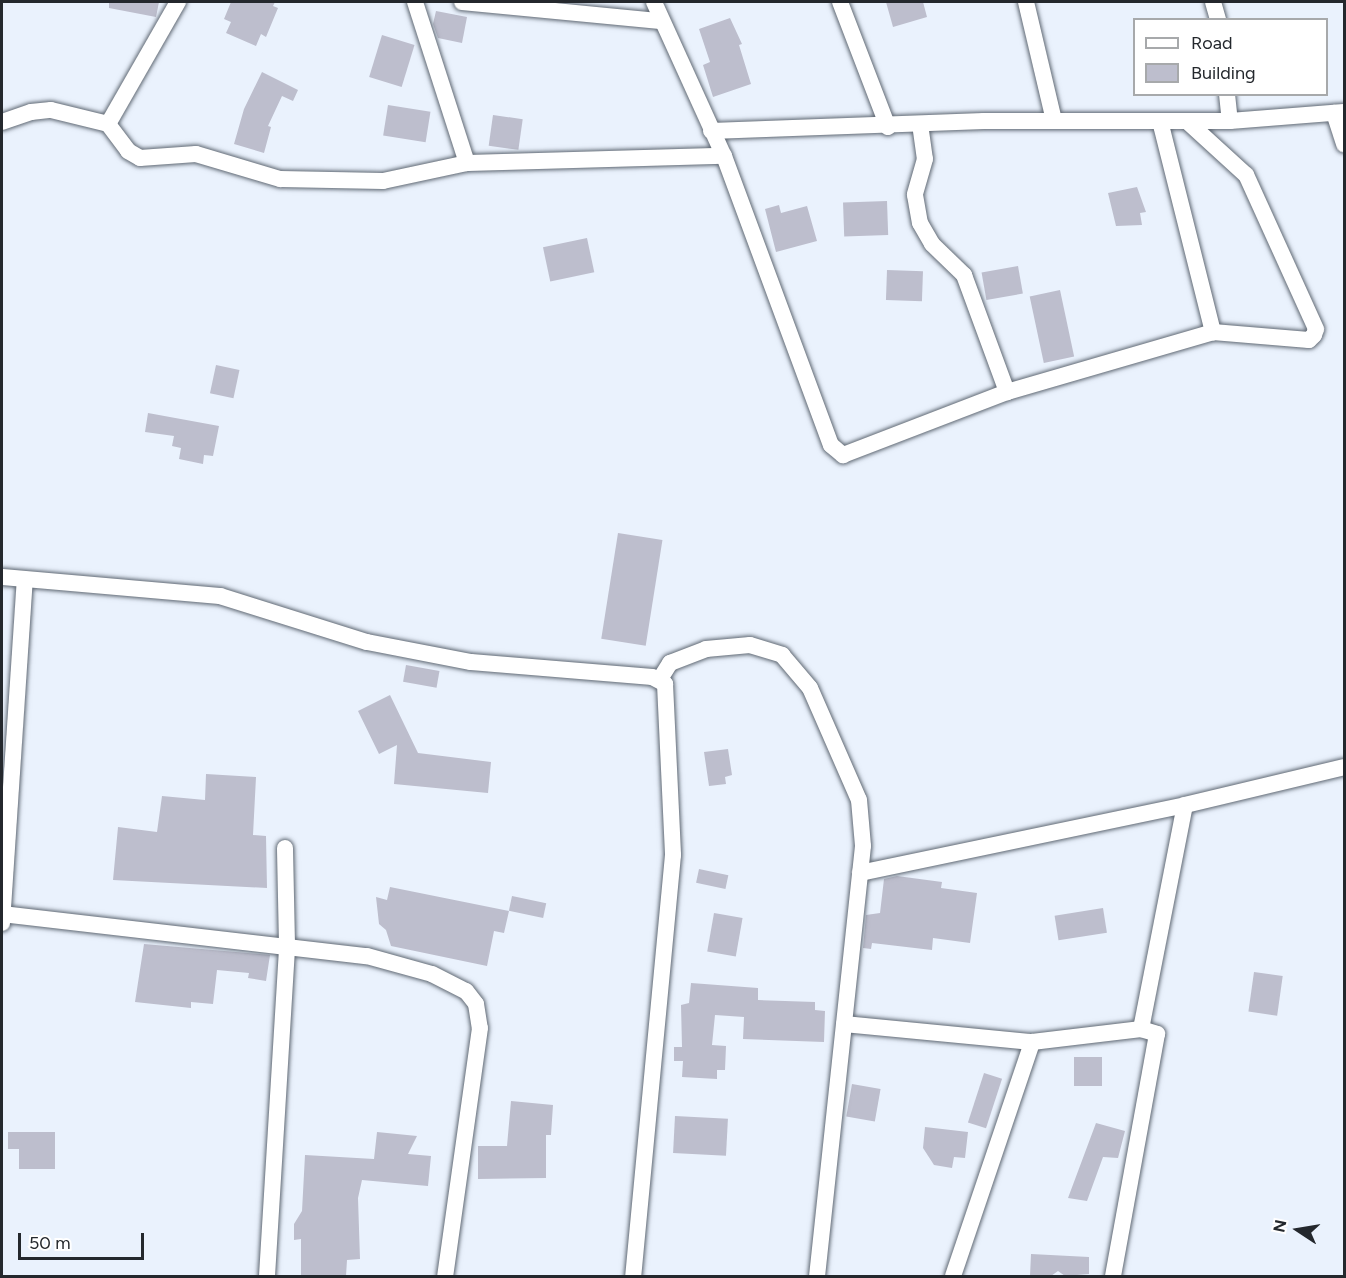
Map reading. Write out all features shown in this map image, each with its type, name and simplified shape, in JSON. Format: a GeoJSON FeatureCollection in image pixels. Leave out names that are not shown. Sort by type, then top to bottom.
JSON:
{"type":"FeatureCollection","features":[{"type":"Feature","properties":{"kind":"street"},"geometry":{"type":"LineString","coordinates":[[108,124],[178,2]]}},
{"type":"Feature","properties":{"kind":"street"},"geometry":{"type":"LineString","coordinates":[[415,2],[467,163]]}},
{"type":"Feature","properties":{"kind":"street"},"geometry":{"type":"LineString","coordinates":[[462,2],[660,21]]}},
{"type":"Feature","properties":{"kind":"street"},"geometry":{"type":"LineString","coordinates":[[654,2],[660,21],[724,156],[831,446],[843,455],[1007,392],[1213,332],[1309,340],[1316,329],[1246,175],[1188,122]]}},
{"type":"Feature","properties":{"kind":"street"},"geometry":{"type":"LineString","coordinates":[[840,2],[888,127]]}},
{"type":"Feature","properties":{"kind":"street"},"geometry":{"type":"LineString","coordinates":[[1026,2],[1054,120]]}},
{"type":"Feature","properties":{"kind":"street"},"geometry":{"type":"LineString","coordinates":[[1213,2],[1217,18]]}},
{"type":"Feature","properties":{"kind":"street"},"geometry":{"type":"LineString","coordinates":[[1227,96],[1230,121]]}},
{"type":"Feature","properties":{"kind":"street"},"geometry":{"type":"LineString","coordinates":[[2,122],[31,112],[51,110],[108,124],[128,151],[140,158],[196,154],[279,179],[384,181],[467,163],[724,156]]}},
{"type":"Feature","properties":{"kind":"street"},"geometry":{"type":"LineString","coordinates":[[711,131],[1054,120],[1230,121],[1339,112],[1344,144]]}},
{"type":"Feature","properties":{"kind":"street"},"geometry":{"type":"LineString","coordinates":[[1160,121],[1213,332]]}},
{"type":"Feature","properties":{"kind":"street"},"geometry":{"type":"LineString","coordinates":[[920,124],[925,159],[915,195],[920,223],[933,244],[964,275],[1007,392]]}},
{"type":"Feature","properties":{"kind":"street"},"geometry":{"type":"LineString","coordinates":[[2,577],[220,596],[368,642],[471,662],[660,679]]}},
{"type":"Feature","properties":{"kind":"street"},"geometry":{"type":"LineString","coordinates":[[25,580],[2,918],[287,945],[399,963],[458,984],[476,1004],[480,1028],[445,1276]]}},
{"type":"Feature","properties":{"kind":"street"},"geometry":{"type":"LineString","coordinates":[[660,679],[670,663],[706,650],[750,645],[782,655],[810,688],[859,800],[863,824],[860,873],[817,1276]]}},
{"type":"Feature","properties":{"kind":"street"},"geometry":{"type":"LineString","coordinates":[[633,1276],[673,855],[669,694],[660,679]]}},
{"type":"Feature","properties":{"kind":"street"},"geometry":{"type":"LineString","coordinates":[[860,873],[1185,805],[1344,767]]}},
{"type":"Feature","properties":{"kind":"street"},"geometry":{"type":"LineString","coordinates":[[1141,1029],[1185,805]]}},
{"type":"Feature","properties":{"kind":"street"},"geometry":{"type":"LineString","coordinates":[[267,1276],[287,945],[285,848]]}},
{"type":"Feature","properties":{"kind":"street"},"geometry":{"type":"LineString","coordinates":[[844,1024],[1032,1042],[1141,1029],[1157,1034],[1113,1276]]}},
{"type":"Feature","properties":{"kind":"street"},"geometry":{"type":"LineString","coordinates":[[953,1276],[1032,1042]]}},
{"type":"Feature","properties":{"kind":"building"},"geometry":{"type":"Polygon","coordinates":[[[109,2],[159,2],[156,17],[109,8],[109,2]]]}},
{"type":"Feature","properties":{"kind":"building"},"geometry":{"type":"Polygon","coordinates":[[[231,2],[275,2],[273,6],[278,8],[266,37],[261,34],[256,46],[226,33],[231,22],[224,19],[231,2]]]}},
{"type":"Feature","properties":{"kind":"building"},"geometry":{"type":"Polygon","coordinates":[[[886,2],[923,2],[927,17],[893,27],[886,2]]]}},
{"type":"Feature","properties":{"kind":"building"},"geometry":{"type":"Polygon","coordinates":[[[436,11],[467,17],[462,43],[438,38],[433,24],[436,11]]]}},
{"type":"Feature","properties":{"kind":"building"},"geometry":{"type":"Polygon","coordinates":[[[730,18],[742,44],[739,45],[751,84],[713,97],[703,65],[710,62],[699,29],[730,18]]]}},
{"type":"Feature","properties":{"kind":"building"},"geometry":{"type":"Polygon","coordinates":[[[382,35],[415,45],[402,87],[369,77],[382,35]]]}},
{"type":"Feature","properties":{"kind":"building"},"geometry":{"type":"Polygon","coordinates":[[[262,72],[298,90],[293,101],[282,96],[268,126],[271,127],[264,153],[234,144],[244,109],[262,72]]]}},
{"type":"Feature","properties":{"kind":"building"},"geometry":{"type":"Polygon","coordinates":[[[388,105],[430,112],[426,142],[383,136],[388,105]]]}},
{"type":"Feature","properties":{"kind":"building"},"geometry":{"type":"Polygon","coordinates":[[[493,115],[523,119],[518,150],[489,146],[493,115]]]}},
{"type":"Feature","properties":{"kind":"building"},"geometry":{"type":"Polygon","coordinates":[[[1137,187],[1146,212],[1140,213],[1142,225],[1116,226],[1108,193],[1137,187]]]}},
{"type":"Feature","properties":{"kind":"building"},"geometry":{"type":"Polygon","coordinates":[[[887,201],[888,235],[844,237],[843,203],[887,201]]]}},
{"type":"Feature","properties":{"kind":"building"},"geometry":{"type":"Polygon","coordinates":[[[779,205],[781,213],[807,206],[817,241],[776,252],[765,209],[779,205]]]}},
{"type":"Feature","properties":{"kind":"building"},"geometry":{"type":"Polygon","coordinates":[[[587,238],[594,272],[550,282],[543,247],[587,238]]]}},
{"type":"Feature","properties":{"kind":"building"},"geometry":{"type":"Polygon","coordinates":[[[1018,266],[1023,294],[986,300],[982,272],[1018,266]]]}},
{"type":"Feature","properties":{"kind":"building"},"geometry":{"type":"Polygon","coordinates":[[[887,270],[923,271],[922,301],[886,300],[887,270]]]}},
{"type":"Feature","properties":{"kind":"building"},"geometry":{"type":"Polygon","coordinates":[[[1060,290],[1074,357],[1044,363],[1030,296],[1060,290]]]}},
{"type":"Feature","properties":{"kind":"building"},"geometry":{"type":"Polygon","coordinates":[[[216,365],[239,370],[233,398],[210,393],[216,365]]]}},
{"type":"Feature","properties":{"kind":"building"},"geometry":{"type":"Polygon","coordinates":[[[148,413],[219,426],[213,456],[204,455],[203,464],[179,459],[181,448],[172,446],[174,436],[145,432],[148,413]]]}},
{"type":"Feature","properties":{"kind":"building"},"geometry":{"type":"Polygon","coordinates":[[[618,533],[662,540],[646,646],[601,639],[618,533]]]}},
{"type":"Feature","properties":{"kind":"building"},"geometry":{"type":"Polygon","coordinates":[[[406,665],[439,671],[437,688],[403,682],[406,665]]]}},
{"type":"Feature","properties":{"kind":"building"},"geometry":{"type":"Polygon","coordinates":[[[390,695],[418,753],[491,762],[488,793],[394,784],[397,745],[379,754],[358,711],[390,695]]]}},
{"type":"Feature","properties":{"kind":"building"},"geometry":{"type":"Polygon","coordinates":[[[728,749],[732,775],[725,777],[726,784],[709,786],[704,752],[728,749]]]}},
{"type":"Feature","properties":{"kind":"building"},"geometry":{"type":"Polygon","coordinates":[[[206,774],[256,777],[253,835],[266,836],[267,888],[113,880],[118,827],[157,832],[162,796],[205,800],[206,774]]]}},
{"type":"Feature","properties":{"kind":"building"},"geometry":{"type":"Polygon","coordinates":[[[699,869],[728,875],[725,889],[696,883],[699,869]]]}},
{"type":"Feature","properties":{"kind":"building"},"geometry":{"type":"Polygon","coordinates":[[[897,876],[942,882],[941,888],[977,893],[970,943],[933,938],[932,950],[872,943],[871,949],[863,948],[866,915],[880,913],[884,879],[897,876]]]}},
{"type":"Feature","properties":{"kind":"building"},"geometry":{"type":"Polygon","coordinates":[[[390,887],[509,911],[504,933],[494,931],[487,966],[391,946],[386,930],[379,924],[376,897],[387,900],[390,887]]]}},
{"type":"Feature","properties":{"kind":"building"},"geometry":{"type":"Polygon","coordinates":[[[512,896],[546,903],[543,918],[509,911],[512,896]]]}},
{"type":"Feature","properties":{"kind":"building"},"geometry":{"type":"Polygon","coordinates":[[[1103,908],[1107,933],[1059,940],[1055,916],[1103,908]]]}},
{"type":"Feature","properties":{"kind":"building"},"geometry":{"type":"Polygon","coordinates":[[[714,913],[743,918],[736,956],[707,951],[714,913]]]}},
{"type":"Feature","properties":{"kind":"building"},"geometry":{"type":"Polygon","coordinates":[[[144,944],[270,955],[266,981],[248,978],[249,973],[217,970],[213,1004],[191,1002],[191,1008],[135,1002],[144,944]]]}},
{"type":"Feature","properties":{"kind":"building"},"geometry":{"type":"Polygon","coordinates":[[[1254,972],[1283,976],[1277,1016],[1248,1012],[1254,972]]]}},
{"type":"Feature","properties":{"kind":"building"},"geometry":{"type":"Polygon","coordinates":[[[691,983],[758,988],[758,1000],[815,1002],[815,1010],[825,1011],[824,1042],[743,1039],[744,1017],[715,1015],[712,1045],[726,1046],[725,1070],[717,1070],[717,1079],[682,1077],[683,1061],[674,1061],[674,1047],[682,1047],[681,1005],[689,1003],[691,983]]]}},
{"type":"Feature","properties":{"kind":"building"},"geometry":{"type":"Polygon","coordinates":[[[1074,1057],[1102,1057],[1102,1086],[1074,1086],[1074,1057]]]}},
{"type":"Feature","properties":{"kind":"building"},"geometry":{"type":"Polygon","coordinates":[[[984,1073],[1002,1079],[986,1128],[968,1122],[984,1073]]]}},
{"type":"Feature","properties":{"kind":"building"},"geometry":{"type":"Polygon","coordinates":[[[852,1084],[881,1089],[875,1122],[846,1116],[852,1084]]]}},
{"type":"Feature","properties":{"kind":"building"},"geometry":{"type":"Polygon","coordinates":[[[511,1101],[553,1105],[551,1135],[546,1135],[546,1178],[478,1179],[478,1146],[507,1146],[511,1101]]]}},
{"type":"Feature","properties":{"kind":"building"},"geometry":{"type":"Polygon","coordinates":[[[675,1116],[728,1119],[726,1156],[673,1153],[675,1116]]]}},
{"type":"Feature","properties":{"kind":"building"},"geometry":{"type":"Polygon","coordinates":[[[1096,1123],[1125,1131],[1118,1158],[1103,1157],[1087,1201],[1068,1198],[1096,1123]]]}},
{"type":"Feature","properties":{"kind":"building"},"geometry":{"type":"Polygon","coordinates":[[[925,1127],[968,1132],[965,1158],[954,1157],[952,1168],[934,1165],[923,1148],[925,1127]]]}},
{"type":"Feature","properties":{"kind":"building"},"geometry":{"type":"Polygon","coordinates":[[[8,1132],[55,1132],[55,1169],[19,1169],[19,1149],[8,1149],[8,1132]]]}},
{"type":"Feature","properties":{"kind":"building"},"geometry":{"type":"Polygon","coordinates":[[[377,1132],[417,1136],[408,1154],[431,1156],[428,1186],[362,1180],[358,1198],[360,1259],[347,1260],[346,1276],[301,1276],[301,1239],[294,1240],[294,1224],[302,1211],[305,1155],[374,1159],[377,1132]]]}},
{"type":"Feature","properties":{"kind":"building"},"geometry":{"type":"Polygon","coordinates":[[[1031,1254],[1089,1257],[1089,1274],[1065,1276],[1058,1271],[1051,1276],[1030,1276],[1031,1254]]]}}]}
